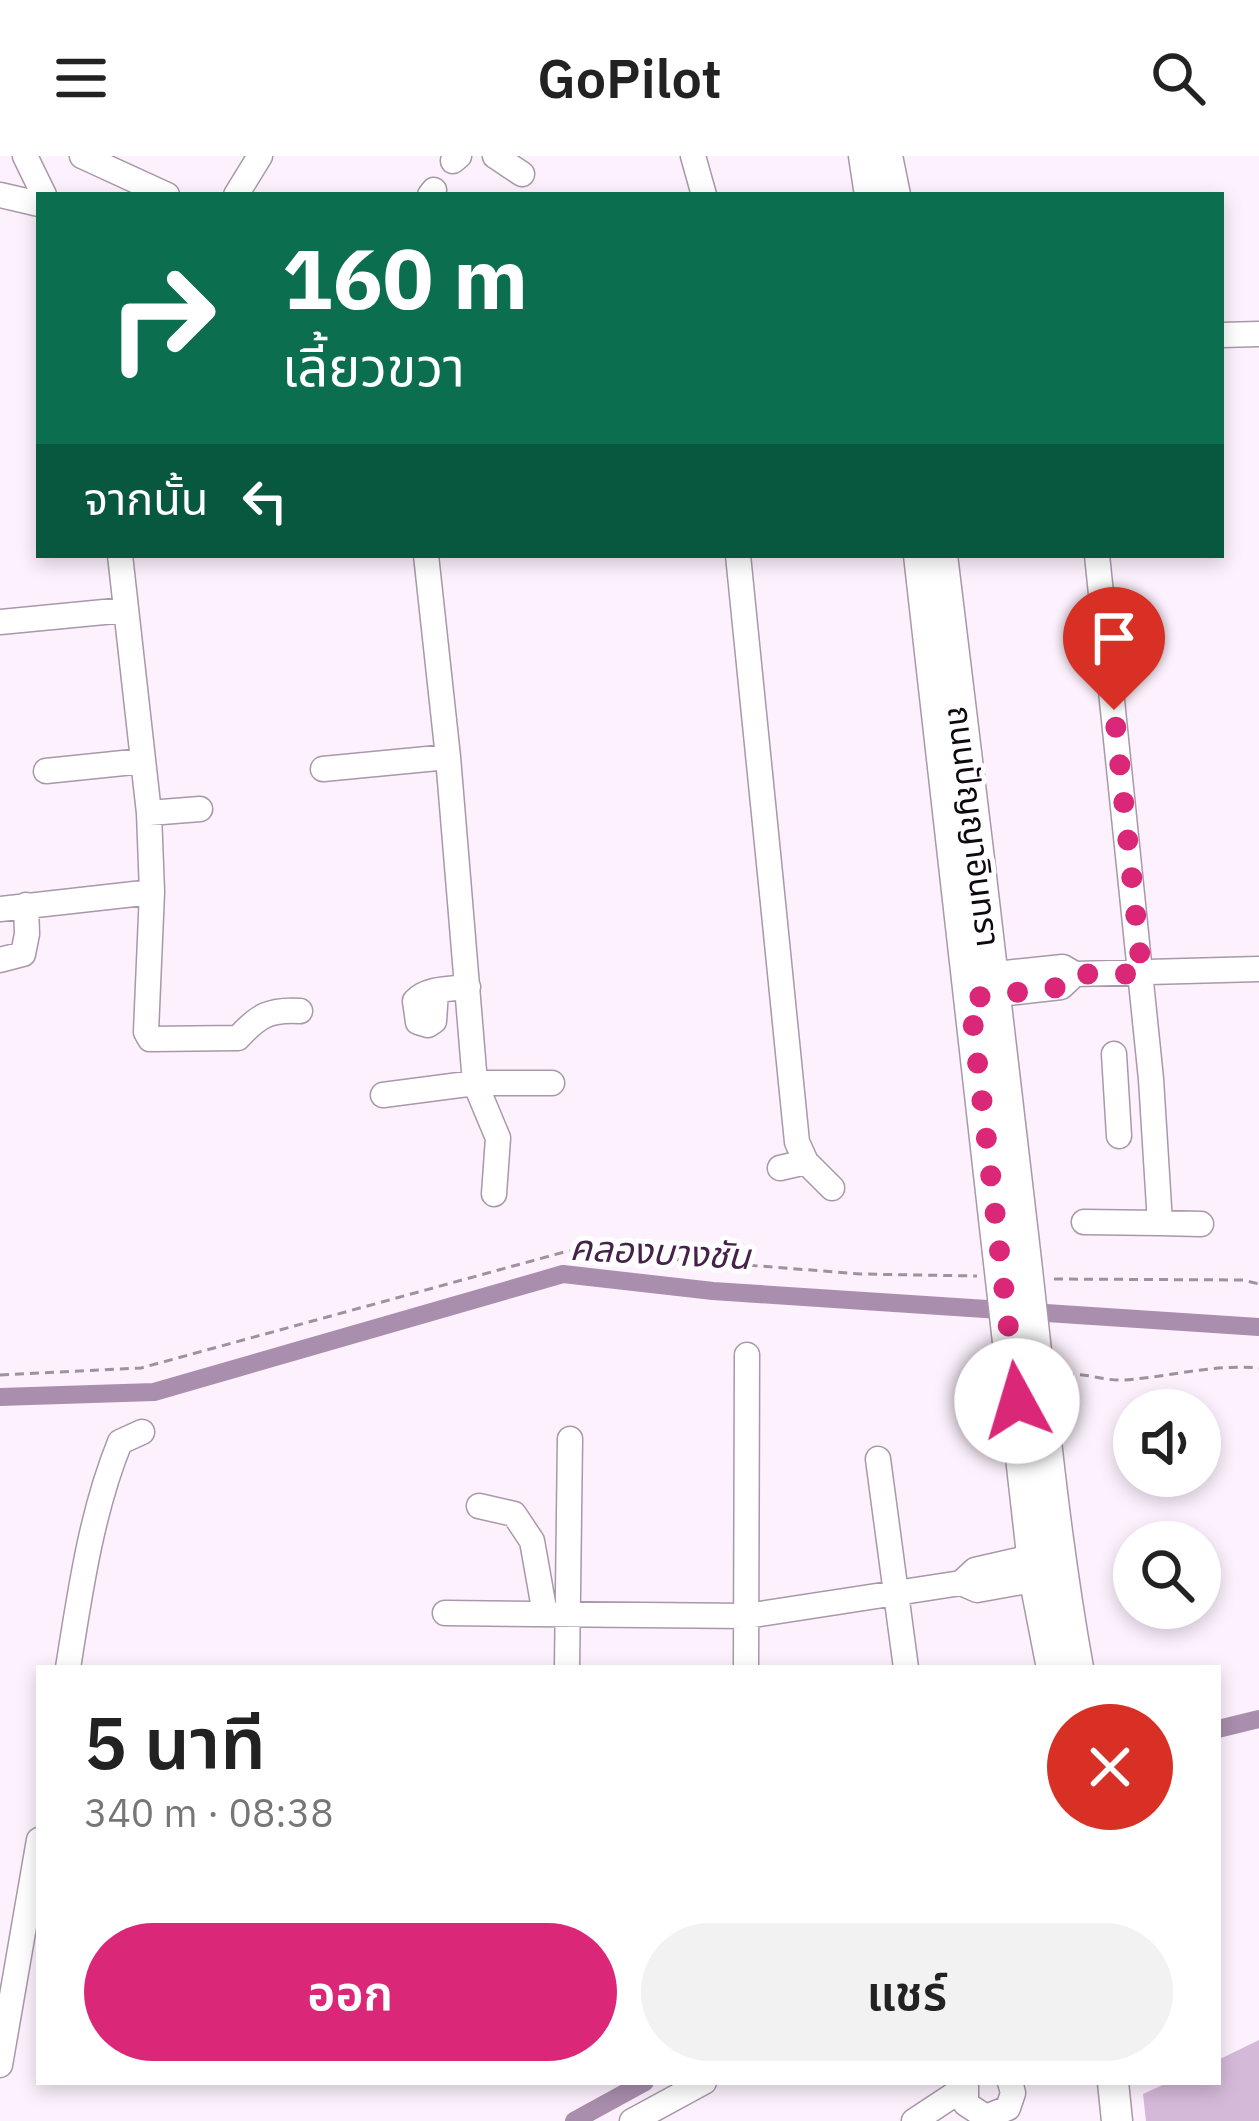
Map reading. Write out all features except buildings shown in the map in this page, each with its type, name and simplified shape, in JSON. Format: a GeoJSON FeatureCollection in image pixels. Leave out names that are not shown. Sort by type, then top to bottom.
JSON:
{"type":"FeatureCollection","features":[{"type":"Feature","properties":{"kind":"main road"},"geometry":{"type":"LineString","coordinates":[[864,156],[870,192]]}},
{"type":"Feature","properties":{"kind":"main road"},"geometry":{"type":"LineString","coordinates":[[887,156],[894,192]]}},
{"type":"Feature","properties":{"kind":"main road","name":"ถนนปัญญาอินทรา"},"geometry":{"type":"LineString","coordinates":[[919,558],[982,986]]}},
{"type":"Feature","properties":{"kind":"main road","name":"ถนนปัญญาอินทรา"},"geometry":{"type":"LineString","coordinates":[[942,558],[1003,1266],[1028,1369],[1052,1665]]}},
{"type":"Feature","properties":{"kind":"main road","name":"ถนนปัญญาอินทรา"},"geometry":{"type":"LineString","coordinates":[[1047,1566],[1077,1665]]}},
{"type":"Feature","properties":{"kind":"main road"},"geometry":{"type":"LineString","coordinates":[[1113,2085],[1118,2121]]}},
{"type":"Feature","properties":{"kind":"main road"},"geometry":{"type":"LineString","coordinates":[[1131,2085],[1135,2121]]}},
{"type":"Feature","properties":{"kind":"street"},"geometry":{"type":"LineString","coordinates":[[25,156],[43,192]]}},
{"type":"Feature","properties":{"kind":"street"},"geometry":{"type":"LineString","coordinates":[[82,156],[160,192]]}},
{"type":"Feature","properties":{"kind":"street"},"geometry":{"type":"LineString","coordinates":[[238,192],[260,156]]}},
{"type":"Feature","properties":{"kind":"street"},"geometry":{"type":"LineString","coordinates":[[495,156],[522,175]]}},
{"type":"Feature","properties":{"kind":"street"},"geometry":{"type":"LineString","coordinates":[[693,156],[703,192]]}},
{"type":"Feature","properties":{"kind":"street"},"geometry":{"type":"LineString","coordinates":[[0,195],[36,203]]}},
{"type":"Feature","properties":{"kind":"street"},"geometry":{"type":"LineString","coordinates":[[1224,335],[1259,334]]}},
{"type":"Feature","properties":{"kind":"street"},"geometry":{"type":"LineString","coordinates":[[120,558],[149,814],[152,892],[146,1032],[150,1039],[238,1038],[261,1014],[300,1011]]}},
{"type":"Feature","properties":{"kind":"street"},"geometry":{"type":"LineString","coordinates":[[426,558],[475,1083],[499,1138],[494,1194]]}},
{"type":"Feature","properties":{"kind":"street"},"geometry":{"type":"LineString","coordinates":[[738,558],[797,1142],[806,1162],[832,1188]]}},
{"type":"Feature","properties":{"kind":"street"},"geometry":{"type":"LineString","coordinates":[[1097,558],[1142,974],[1160,1223]]}},
{"type":"Feature","properties":{"kind":"street"},"geometry":{"type":"LineString","coordinates":[[0,622],[125,610]]}},
{"type":"Feature","properties":{"kind":"street"},"geometry":{"type":"LineString","coordinates":[[322,769],[448,757]]}},
{"type":"Feature","properties":{"kind":"street"},"geometry":{"type":"LineString","coordinates":[[46,771],[142,761]]}},
{"type":"Feature","properties":{"kind":"street"},"geometry":{"type":"LineString","coordinates":[[149,814],[200,809]]}},
{"type":"Feature","properties":{"kind":"street"},"geometry":{"type":"LineString","coordinates":[[0,960],[23,954],[28,934],[13,907],[152,892]]}},
{"type":"Feature","properties":{"kind":"street"},"geometry":{"type":"LineString","coordinates":[[982,986],[1063,968],[1075,974],[1259,969]]}},
{"type":"Feature","properties":{"kind":"street"},"geometry":{"type":"LineString","coordinates":[[436,992],[468,987]]}},
{"type":"Feature","properties":{"kind":"street"},"geometry":{"type":"LineString","coordinates":[[1114,1054],[1120,1136]]}},
{"type":"Feature","properties":{"kind":"street"},"geometry":{"type":"LineString","coordinates":[[1116,1082],[1151,1079]]}},
{"type":"Feature","properties":{"kind":"street"},"geometry":{"type":"LineString","coordinates":[[382,1095],[475,1083],[552,1082]]}},
{"type":"Feature","properties":{"kind":"street"},"geometry":{"type":"LineString","coordinates":[[780,1168],[806,1162]]}},
{"type":"Feature","properties":{"kind":"street"},"geometry":{"type":"LineString","coordinates":[[1084,1222],[1201,1224]]}},
{"type":"Feature","properties":{"kind":"street"},"geometry":{"type":"LineString","coordinates":[[746,1665],[747,1355]]}},
{"type":"Feature","properties":{"kind":"street"},"geometry":{"type":"LineString","coordinates":[[69,1665],[111,1464],[120,1442],[142,1432]]}},
{"type":"Feature","properties":{"kind":"street"},"geometry":{"type":"LineString","coordinates":[[556,1614],[570,1439]]}},
{"type":"Feature","properties":{"kind":"street"},"geometry":{"type":"LineString","coordinates":[[878,1460],[906,1665]]}},
{"type":"Feature","properties":{"kind":"street"},"geometry":{"type":"LineString","coordinates":[[479,1506],[514,1514],[532,1540],[566,1665]]}},
{"type":"Feature","properties":{"kind":"street"},"geometry":{"type":"LineString","coordinates":[[445,1613],[747,1616],[961,1583],[977,1590],[1047,1566]]}},
{"type":"Feature","properties":{"kind":"street"},"geometry":{"type":"LineString","coordinates":[[0,2066],[36,1857]]}},
{"type":"Feature","properties":{"kind":"street"},"geometry":{"type":"LineString","coordinates":[[632,2121],[698,2085]]}},
{"type":"Feature","properties":{"kind":"street"},"geometry":{"type":"LineString","coordinates":[[914,2121],[965,2085],[971,2110],[1002,2117],[1011,2101],[1010,2085]]}},
{"type":"Feature","properties":{"kind":"path"},"geometry":{"type":"LineString","coordinates":[[0,1375],[141,1368],[568,1251],[861,1274],[1003,1266]]}},
{"type":"Feature","properties":{"kind":"path"},"geometry":{"type":"LineString","coordinates":[[1054,1279],[1243,1280],[1259,1284]]}},
{"type":"Feature","properties":{"kind":"path"},"geometry":{"type":"LineString","coordinates":[[1028,1369],[1118,1381],[1226,1365],[1259,1368]]}},
{"type":"Feature","properties":{"kind":"shaded area"},"geometry":{"type":"Polygon","coordinates":[[[1259,2040],[1259,2121],[1146,2121],[1143,2094],[1162,2085],[1221,2085],[1221,2059],[1259,2040]]]}},
{"type":"Feature","properties":{"kind":"waterway","name":"คลองบางชัน"},"geometry":{"type":"LineString","coordinates":[[0,1397],[154,1392],[563,1274],[713,1291],[1259,1327]]}},
{"type":"Feature","properties":{"kind":"waterway"},"geometry":{"type":"LineString","coordinates":[[1221,1728],[1259,1719]]}},
{"type":"Feature","properties":{"kind":"waterway"},"geometry":{"type":"LineString","coordinates":[[574,2121],[640,2085]]}},
{"type":"Feature","properties":{"kind":"route"},"geometry":{"type":"LineString","coordinates":[[1017,1401],[970,998],[1061,987],[1075,974],[1142,974],[1114,710]]}}]}
